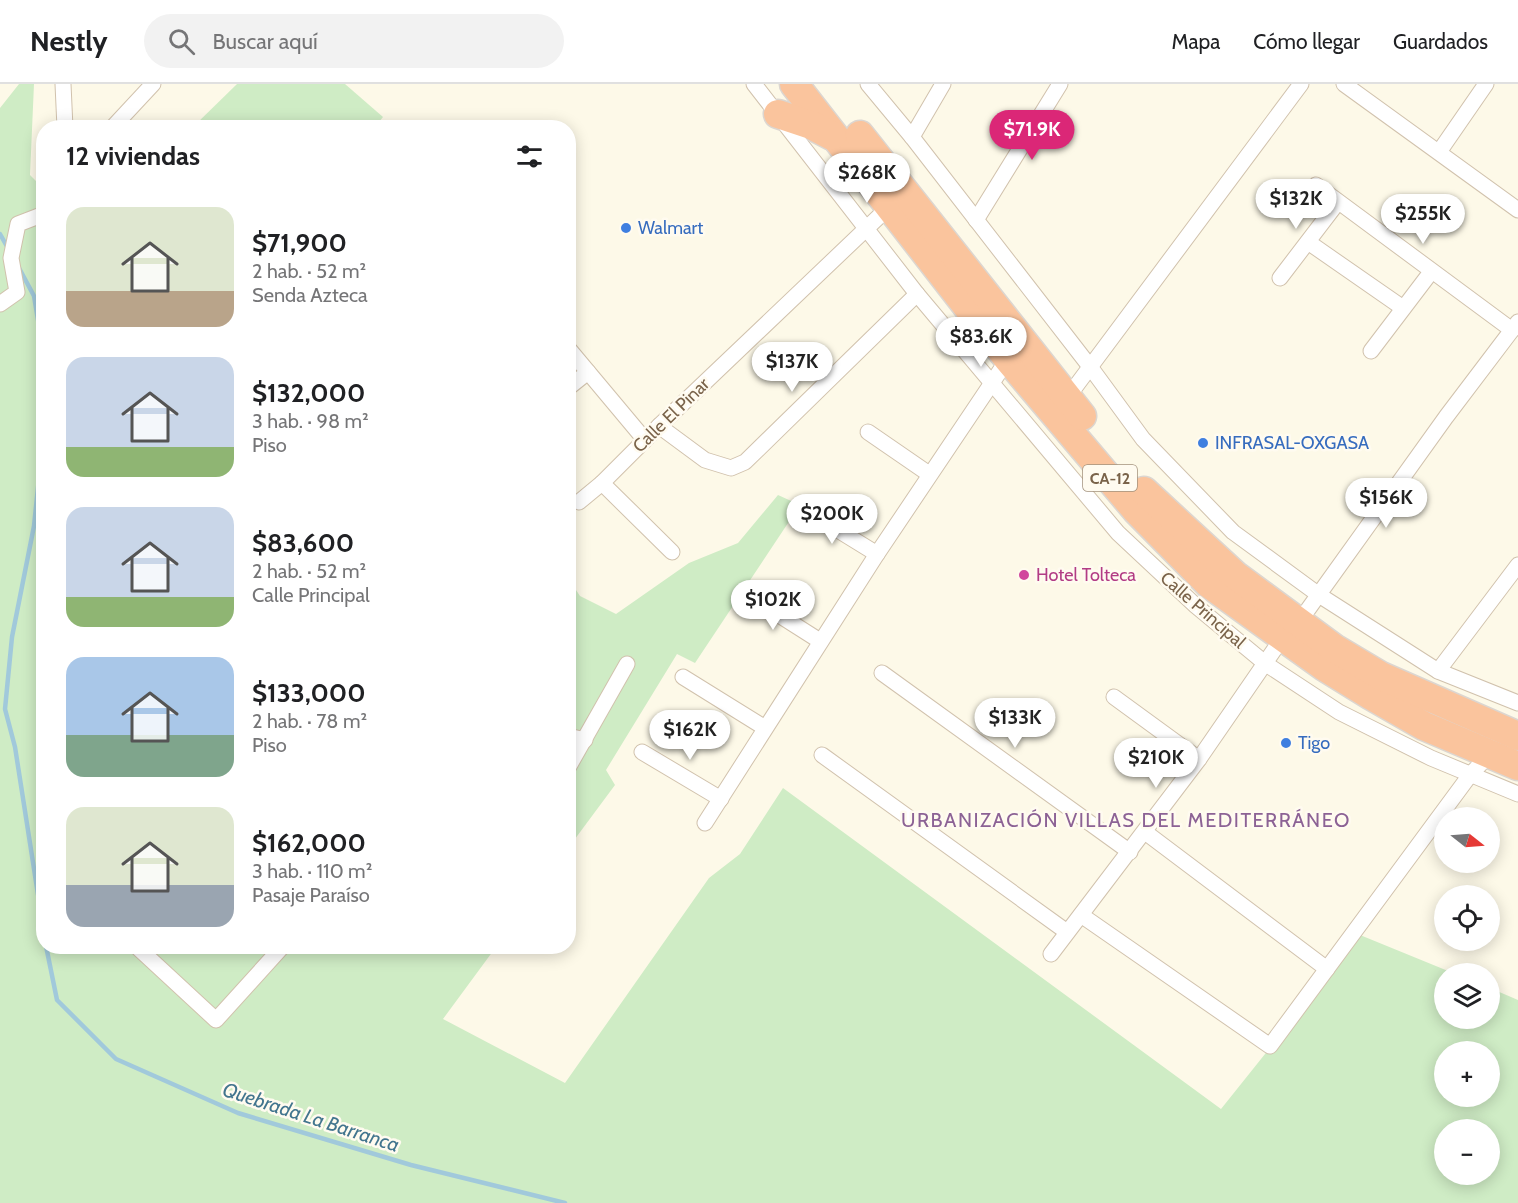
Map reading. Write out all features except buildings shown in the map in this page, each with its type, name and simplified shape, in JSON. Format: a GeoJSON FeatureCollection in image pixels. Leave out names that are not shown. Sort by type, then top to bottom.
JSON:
{"type":"FeatureCollection","features":[{"type":"Feature","properties":{"kind":"highway","name":"CA-12"},"geometry":{"type":"LineString","coordinates":[[794,84],[1008,358],[1136,510],[1209,584],[1291,630],[1334,648],[1381,676],[1518,736]]}},
{"type":"Feature","properties":{"kind":"highway","name":"CA-12"},"geometry":{"type":"LineString","coordinates":[[820,84],[1067,398],[1149,497],[1235,575],[1291,630],[1323,666],[1424,726],[1518,766]]}},
{"type":"Feature","properties":{"kind":"highway"},"geometry":{"type":"LineString","coordinates":[[778,114],[811,125],[840,141]]}},
{"type":"Feature","properties":{"kind":"street"},"geometry":{"type":"LineString","coordinates":[[63,84],[65,120]]}},
{"type":"Feature","properties":{"kind":"street"},"geometry":{"type":"LineString","coordinates":[[119,120],[153,84]]}},
{"type":"Feature","properties":{"kind":"street","name":"Calle Principal"},"geometry":{"type":"LineString","coordinates":[[754,84],[917,294],[1118,533],[1196,606],[1266,664],[1339,712],[1431,758],[1518,794]]}},
{"type":"Feature","properties":{"kind":"street"},"geometry":{"type":"LineString","coordinates":[[868,84],[912,137],[1091,368],[1143,439],[1233,532],[1319,595],[1438,671],[1518,703]]}},
{"type":"Feature","properties":{"kind":"street"},"geometry":{"type":"LineString","coordinates":[[912,137],[943,84]]}},
{"type":"Feature","properties":{"kind":"street"},"geometry":{"type":"LineString","coordinates":[[976,220],[1060,84]]}},
{"type":"Feature","properties":{"kind":"street"},"geometry":{"type":"LineString","coordinates":[[1067,398],[1301,84]]}},
{"type":"Feature","properties":{"kind":"street"},"geometry":{"type":"LineString","coordinates":[[1344,84],[1518,210]]}},
{"type":"Feature","properties":{"kind":"street"},"geometry":{"type":"LineString","coordinates":[[1439,152],[1486,84]]}},
{"type":"Feature","properties":{"kind":"street"},"geometry":{"type":"LineString","coordinates":[[1051,954],[1199,759],[1446,417],[1515,326],[1431,272],[1316,185]]}},
{"type":"Feature","properties":{"kind":"street"},"geometry":{"type":"LineString","coordinates":[[1280,278],[1338,202]]}},
{"type":"Feature","properties":{"kind":"street","name":"Calle El Pinar"},"geometry":{"type":"LineString","coordinates":[[579,502],[602,483],[658,426],[865,227],[890,206]]}},
{"type":"Feature","properties":{"kind":"street"},"geometry":{"type":"LineString","coordinates":[[0,304],[17,292],[11,258],[18,224],[36,217]]}},
{"type":"Feature","properties":{"kind":"street"},"geometry":{"type":"LineString","coordinates":[[1308,242],[1403,308]]}},
{"type":"Feature","properties":{"kind":"street"},"geometry":{"type":"LineString","coordinates":[[1371,351],[1431,272]]}},
{"type":"Feature","properties":{"kind":"street"},"geometry":{"type":"LineString","coordinates":[[658,426],[705,460],[731,468],[745,462],[917,294]]}},
{"type":"Feature","properties":{"kind":"street"},"geometry":{"type":"LineString","coordinates":[[576,358],[645,440]]}},
{"type":"Feature","properties":{"kind":"street"},"geometry":{"type":"LineString","coordinates":[[705,824],[820,641],[1008,358]]}},
{"type":"Feature","properties":{"kind":"street"},"geometry":{"type":"LineString","coordinates":[[576,381],[588,372]]}},
{"type":"Feature","properties":{"kind":"street"},"geometry":{"type":"LineString","coordinates":[[868,432],[929,474]]}},
{"type":"Feature","properties":{"kind":"street"},"geometry":{"type":"LineString","coordinates":[[602,483],[672,552]]}},
{"type":"Feature","properties":{"kind":"street"},"geometry":{"type":"LineString","coordinates":[[804,509],[877,554]]}},
{"type":"Feature","properties":{"kind":"street"},"geometry":{"type":"LineString","coordinates":[[1438,671],[1518,565]]}},
{"type":"Feature","properties":{"kind":"street"},"geometry":{"type":"LineString","coordinates":[[743,592],[820,641]]}},
{"type":"Feature","properties":{"kind":"street"},"geometry":{"type":"LineString","coordinates":[[576,755],[627,664]]}},
{"type":"Feature","properties":{"kind":"street"},"geometry":{"type":"LineString","coordinates":[[882,673],[1130,852]]}},
{"type":"Feature","properties":{"kind":"street"},"geometry":{"type":"LineString","coordinates":[[683,677],[765,728]]}},
{"type":"Feature","properties":{"kind":"street"},"geometry":{"type":"LineString","coordinates":[[1114,697],[1199,759]]}},
{"type":"Feature","properties":{"kind":"street"},"geometry":{"type":"LineString","coordinates":[[576,738],[585,740]]}},
{"type":"Feature","properties":{"kind":"street"},"geometry":{"type":"LineString","coordinates":[[642,752],[720,799]]}},
{"type":"Feature","properties":{"kind":"street"},"geometry":{"type":"LineString","coordinates":[[822,755],[1067,932]]}},
{"type":"Feature","properties":{"kind":"street"},"geometry":{"type":"LineString","coordinates":[[1081,915],[1270,1046],[1470,775],[1490,755]]}},
{"type":"Feature","properties":{"kind":"street"},"geometry":{"type":"LineString","coordinates":[[1145,832],[1327,969]]}},
{"type":"Feature","properties":{"kind":"street"},"geometry":{"type":"LineString","coordinates":[[145,954],[216,1020],[276,954]]}},
{"type":"Feature","properties":{"kind":"green space"},"geometry":{"type":"Polygon","coordinates":[[[19,84],[34,84],[30,175],[36,181],[36,954],[491,954],[443,1019],[565,1083],[709,878],[740,854],[783,788],[1221,1109],[1360,935],[1434,965],[1434,1029],[1500,1029],[1500,992],[1518,1000],[1518,1203],[0,1203],[0,108],[19,84]]]}},
{"type":"Feature","properties":{"kind":"green space"},"geometry":{"type":"Polygon","coordinates":[[[237,84],[345,84],[383,117],[381,120],[200,120],[237,84]]]}},
{"type":"Feature","properties":{"kind":"green space"},"geometry":{"type":"Polygon","coordinates":[[[778,495],[800,505],[695,663],[677,654],[606,770],[615,785],[576,838],[576,590],[580,596],[616,614],[689,563],[738,543],[778,495]]]}},
{"type":"Feature","properties":{"kind":"waterway","name":"Quebrada La Barranca"},"geometry":{"type":"LineString","coordinates":[[0,234],[9,250]]}},
{"type":"Feature","properties":{"kind":"waterway","name":"Quebrada La Barranca"},"geometry":{"type":"LineString","coordinates":[[19,268],[34,296],[36,308]]}},
{"type":"Feature","properties":{"kind":"waterway","name":"Quebrada La Barranca"},"geometry":{"type":"LineString","coordinates":[[36,507],[12,637],[5,709],[15,747],[36,882]]}},
{"type":"Feature","properties":{"kind":"waterway","name":"Quebrada La Barranca"},"geometry":{"type":"LineString","coordinates":[[48,954],[57,1000],[116,1059],[238,1113],[411,1165],[565,1203]]}},
{"type":"Feature","properties":{"kind":"place","name":"Walmart"},"geometry":{"type":"Point","coordinates":[626,228]}},
{"type":"Feature","properties":{"kind":"place","name":"INFRASAL-OXGASA"},"geometry":{"type":"Point","coordinates":[1203,443]}},
{"type":"Feature","properties":{"kind":"place","name":"Hotel Tolteca"},"geometry":{"type":"Point","coordinates":[1024,575]}},
{"type":"Feature","properties":{"kind":"place","name":"Tigo"},"geometry":{"type":"Point","coordinates":[1286,743]}},
{"type":"Feature","properties":{"kind":"district","name":"URBANIZACIÓN VILLAS DEL MEDITERRÁNEO"},"geometry":{"type":"Point","coordinates":[1126,820]}}]}
